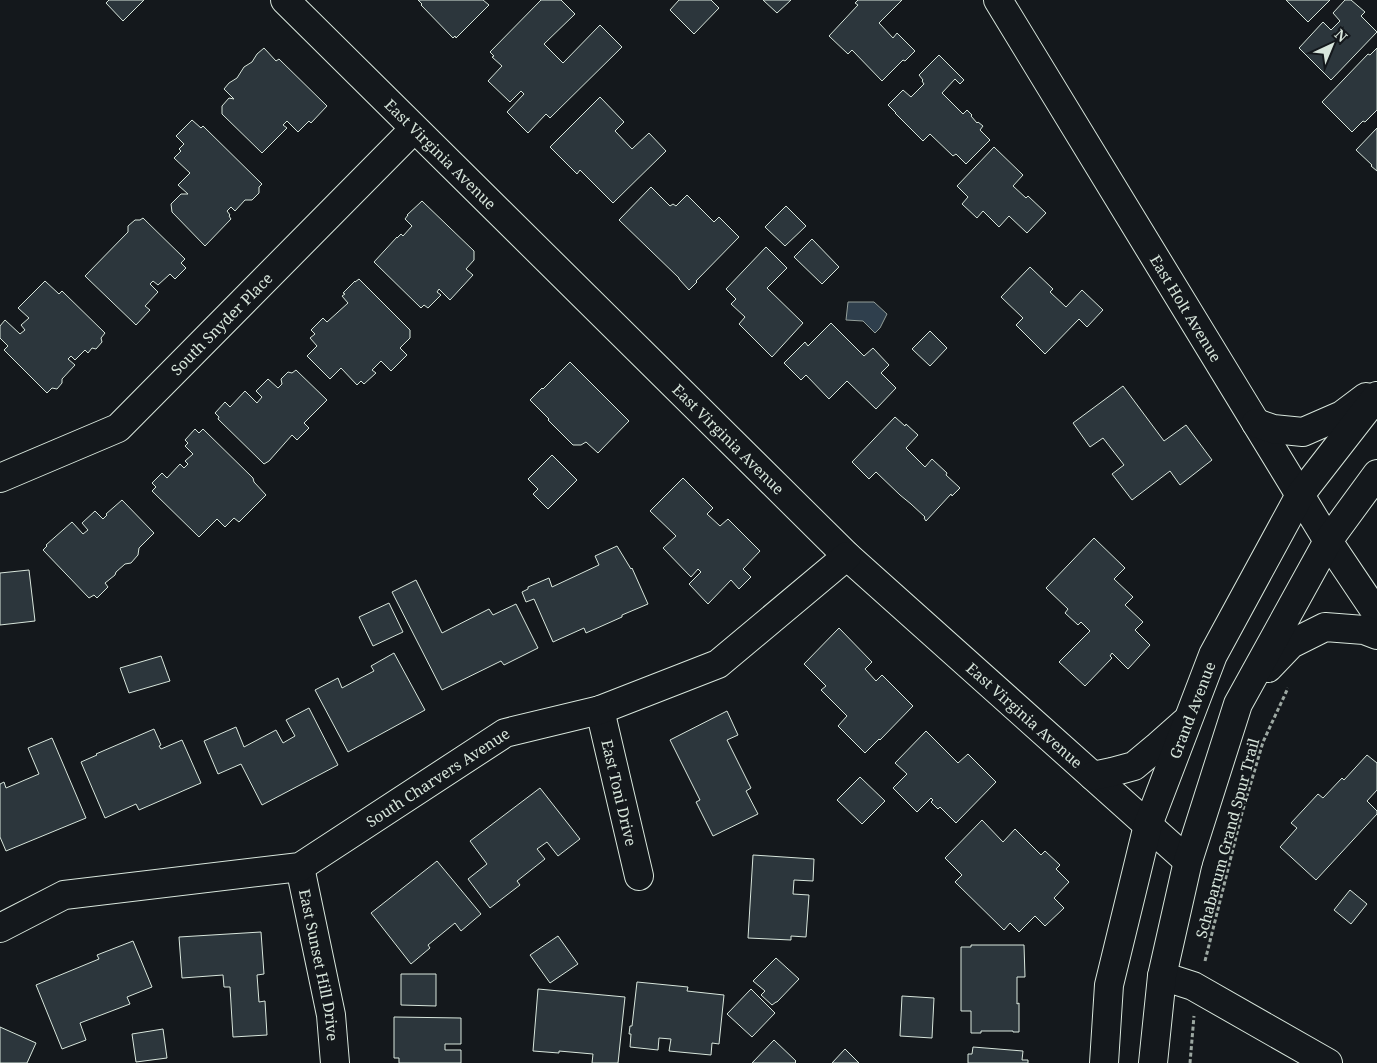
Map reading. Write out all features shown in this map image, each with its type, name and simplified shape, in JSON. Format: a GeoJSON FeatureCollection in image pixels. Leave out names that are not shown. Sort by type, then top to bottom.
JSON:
{"type":"FeatureCollection","features":[{"type":"Feature","properties":{"kind":"street","name":"East Virginia Avenue"},"geometry":{"type":"LineString","coordinates":[[285,0],[847,556],[1188,861]]}},
{"type":"Feature","properties":{"kind":"street","name":"East Holt Avenue"},"geometry":{"type":"LineString","coordinates":[[998,0],[1328,541],[1377,614]]}},
{"type":"Feature","properties":{"kind":"street","name":"South Snyder Place"},"geometry":{"type":"LineString","coordinates":[[0,478],[118,428],[414,129]]}},
{"type":"Feature","properties":{"kind":"street"},"geometry":{"type":"LineString","coordinates":[[1256,423],[1273,429],[1303,432],[1342,415],[1377,389]]}},
{"type":"Feature","properties":{"kind":"street","name":"Grand Avenue"},"geometry":{"type":"LineString","coordinates":[[1104,1063],[1109,985],[1148,826],[1213,655],[1300,495],[1377,396]]}},
{"type":"Feature","properties":{"kind":"street"},"geometry":{"type":"LineString","coordinates":[[1153,1063],[1162,976],[1188,861],[1238,704],[1328,541],[1377,474]]}},
{"type":"Feature","properties":{"kind":"street","name":"South Charvers Avenue"},"geometry":{"type":"LineString","coordinates":[[0,928],[64,895],[300,867],[506,733],[600,710],[718,664],[847,556]]}},
{"type":"Feature","properties":{"kind":"street"},"geometry":{"type":"LineString","coordinates":[[1245,693],[1292,644],[1325,627],[1364,630],[1377,635]]}},
{"type":"Feature","properties":{"kind":"street","name":"East Toni Drive"},"geometry":{"type":"LineString","coordinates":[[600,710],[640,876]]}},
{"type":"Feature","properties":{"kind":"street"},"geometry":{"type":"LineString","coordinates":[[1093,776],[1134,766],[1189,718]]}},
{"type":"Feature","properties":{"kind":"street","name":"East Sunset Hill Drive"},"geometry":{"type":"LineString","coordinates":[[300,867],[331,1015],[335,1063]]}},
{"type":"Feature","properties":{"kind":"street"},"geometry":{"type":"LineString","coordinates":[[1162,976],[1193,986],[1328,1063]]}},
{"type":"Feature","properties":{"kind":"path","name":"Schabarum Grand Spur Trail"},"geometry":{"type":"LineString","coordinates":[[1190,1063],[1192,1029],[1198,990],[1242,813],[1263,742],[1290,682]]}},
{"type":"Feature","properties":{"kind":"water"},"geometry":{"type":"Polygon","coordinates":[[[848,302],[874,302],[887,314],[880,328],[875,333],[863,321],[846,320],[848,302]]]}},
{"type":"Feature","properties":{"kind":"building"},"geometry":{"type":"Polygon","coordinates":[[[109,0],[144,0],[123,21],[106,3],[109,0]]]}},
{"type":"Feature","properties":{"kind":"building"},"geometry":{"type":"Polygon","coordinates":[[[418,0],[483,0],[489,5],[456,38],[455,36],[453,38],[418,0]]]}},
{"type":"Feature","properties":{"kind":"building"},"geometry":{"type":"Polygon","coordinates":[[[541,0],[561,0],[575,14],[544,44],[563,63],[600,25],[622,47],[550,118],[546,114],[528,133],[507,112],[524,94],[521,91],[510,102],[488,81],[502,66],[492,57],[494,56],[490,52],[541,0]]]}},
{"type":"Feature","properties":{"kind":"building"},"geometry":{"type":"Polygon","coordinates":[[[679,0],[711,0],[719,8],[694,34],[670,10],[679,0]]]}},
{"type":"Feature","properties":{"kind":"building"},"geometry":{"type":"Polygon","coordinates":[[[763,0],[791,0],[777,13],[763,0]]]}},
{"type":"Feature","properties":{"kind":"building"},"geometry":{"type":"Polygon","coordinates":[[[858,0],[902,0],[879,23],[893,38],[897,33],[915,51],[882,81],[852,50],[848,54],[829,36],[858,5],[855,3],[858,0]]]}},
{"type":"Feature","properties":{"kind":"building"},"geometry":{"type":"Polygon","coordinates":[[[1286,0],[1330,0],[1308,22],[1286,0]]]}},
{"type":"Feature","properties":{"kind":"building"},"geometry":{"type":"Polygon","coordinates":[[[1345,0],[1351,0],[1365,12],[1361,16],[1377,32],[1331,80],[1299,48],[1323,22],[1331,30],[1340,21],[1333,13],[1345,0]]]}},
{"type":"Feature","properties":{"kind":"building"},"geometry":{"type":"Polygon","coordinates":[[[264,48],[276,61],[279,59],[327,106],[311,123],[309,121],[298,132],[287,121],[283,125],[287,128],[262,153],[222,114],[222,106],[229,98],[234,99],[224,89],[237,78],[244,67],[252,62],[264,48]]]}},
{"type":"Feature","properties":{"kind":"building"},"geometry":{"type":"Polygon","coordinates":[[[1377,48],[1377,110],[1352,132],[1322,102],[1368,54],[1370,55],[1377,48]]]}},
{"type":"Feature","properties":{"kind":"building"},"geometry":{"type":"Polygon","coordinates":[[[939,55],[964,80],[960,84],[955,79],[942,93],[963,114],[967,110],[977,123],[983,126],[980,130],[990,140],[966,164],[956,154],[953,156],[930,134],[923,141],[888,105],[903,90],[911,97],[924,84],[919,75],[939,55]]]}},
{"type":"Feature","properties":{"kind":"building"},"geometry":{"type":"Polygon","coordinates":[[[600,97],[624,122],[615,131],[632,149],[649,133],[666,151],[613,203],[580,170],[577,174],[550,147],[600,97]]]}},
{"type":"Feature","properties":{"kind":"building"},"geometry":{"type":"Polygon","coordinates":[[[192,120],[201,128],[203,126],[262,184],[259,187],[259,193],[252,200],[245,200],[235,211],[231,207],[227,211],[231,219],[205,246],[172,212],[171,204],[181,194],[188,194],[178,185],[190,173],[174,158],[181,151],[179,149],[184,144],[176,136],[192,120]]]}},
{"type":"Feature","properties":{"kind":"building"},"geometry":{"type":"Polygon","coordinates":[[[1377,128],[1377,171],[1356,150],[1377,128]]]}},
{"type":"Feature","properties":{"kind":"building"},"geometry":{"type":"Polygon","coordinates":[[[994,147],[1023,175],[1013,186],[1026,198],[1028,196],[1046,213],[1027,233],[1009,216],[999,227],[983,211],[977,218],[962,204],[968,197],[957,186],[994,147]]]}},
{"type":"Feature","properties":{"kind":"building"},"geometry":{"type":"Polygon","coordinates":[[[651,187],[670,206],[673,204],[676,206],[687,195],[714,222],[719,217],[739,237],[689,290],[619,220],[651,187]]]}},
{"type":"Feature","properties":{"kind":"building"},"geometry":{"type":"Polygon","coordinates":[[[422,201],[474,251],[474,260],[466,269],[473,275],[450,300],[439,289],[437,292],[441,295],[428,308],[424,305],[421,308],[374,262],[397,237],[401,234],[403,236],[412,226],[405,219],[422,201]]]}},
{"type":"Feature","properties":{"kind":"building"},"geometry":{"type":"Polygon","coordinates":[[[786,206],[806,226],[785,246],[765,227],[786,206]]]}},
{"type":"Feature","properties":{"kind":"building"},"geometry":{"type":"Polygon","coordinates":[[[143,218],[185,259],[181,263],[186,268],[175,279],[170,274],[158,285],[153,281],[150,284],[158,292],[145,306],[150,310],[136,325],[85,276],[128,232],[128,226],[135,220],[143,218]]]}},
{"type":"Feature","properties":{"kind":"building"},"geometry":{"type":"Polygon","coordinates":[[[812,239],[839,267],[822,284],[794,257],[812,239]]]}},
{"type":"Feature","properties":{"kind":"building"},"geometry":{"type":"Polygon","coordinates":[[[766,247],[787,268],[767,288],[803,323],[772,357],[739,324],[745,317],[731,304],[736,299],[726,289],[766,247]]]}},
{"type":"Feature","properties":{"kind":"building"},"geometry":{"type":"Polygon","coordinates":[[[1030,267],[1053,289],[1050,292],[1066,307],[1082,290],[1103,310],[1087,327],[1079,319],[1045,354],[1016,325],[1023,318],[1001,297],[1030,267]]]}},
{"type":"Feature","properties":{"kind":"building"},"geometry":{"type":"Polygon","coordinates":[[[359,279],[410,330],[410,338],[400,348],[407,355],[391,371],[381,361],[372,370],[376,373],[364,384],[361,381],[357,385],[341,368],[330,379],[307,356],[317,346],[310,338],[315,334],[311,330],[323,318],[327,322],[348,303],[342,296],[345,294],[343,293],[359,279]]]}},
{"type":"Feature","properties":{"kind":"building"},"geometry":{"type":"Polygon","coordinates":[[[45,281],[59,294],[62,291],[105,333],[101,338],[102,342],[96,349],[92,348],[88,353],[85,350],[75,360],[71,356],[68,359],[75,365],[62,379],[62,383],[57,389],[52,388],[47,393],[4,350],[8,346],[0,338],[0,326],[5,320],[20,334],[25,330],[21,325],[29,318],[18,308],[45,281]]]}},
{"type":"Feature","properties":{"kind":"building"},"geometry":{"type":"Polygon","coordinates":[[[831,323],[864,356],[873,348],[889,365],[881,373],[896,388],[876,409],[847,381],[829,399],[806,375],[801,380],[784,363],[805,342],[808,346],[831,323]]]}},
{"type":"Feature","properties":{"kind":"building"},"geometry":{"type":"Polygon","coordinates":[[[930,331],[947,348],[930,366],[912,349],[930,331]]]}},
{"type":"Feature","properties":{"kind":"building"},"geometry":{"type":"Polygon","coordinates":[[[570,362],[629,421],[598,453],[586,442],[581,445],[573,445],[530,400],[570,362]]]}},
{"type":"Feature","properties":{"kind":"building"},"geometry":{"type":"Polygon","coordinates":[[[296,370],[327,400],[304,423],[309,428],[297,440],[292,435],[269,461],[264,464],[218,419],[219,417],[215,413],[225,402],[230,407],[245,391],[257,403],[262,397],[256,391],[268,379],[278,388],[282,384],[281,379],[288,372],[292,373],[296,370]]]}},
{"type":"Feature","properties":{"kind":"building"},"geometry":{"type":"Polygon","coordinates":[[[1123,386],[1164,441],[1186,425],[1212,460],[1180,485],[1170,471],[1132,500],[1112,474],[1124,465],[1103,438],[1090,447],[1073,423],[1123,386]]]}},
{"type":"Feature","properties":{"kind":"building"},"geometry":{"type":"Polygon","coordinates":[[[895,417],[918,435],[906,448],[925,467],[932,459],[960,488],[952,496],[951,494],[926,521],[925,517],[876,472],[869,479],[852,462],[895,417]]]}},
{"type":"Feature","properties":{"kind":"building"},"geometry":{"type":"Polygon","coordinates":[[[195,429],[199,433],[203,429],[253,478],[254,482],[266,495],[239,522],[234,518],[225,527],[217,519],[199,537],[152,491],[156,487],[152,483],[162,473],[167,478],[180,464],[184,468],[188,464],[185,461],[193,454],[185,446],[188,443],[185,440],[195,429]]]}},
{"type":"Feature","properties":{"kind":"building"},"geometry":{"type":"Polygon","coordinates":[[[552,455],[577,480],[548,509],[533,494],[538,489],[528,479],[552,455]]]}},
{"type":"Feature","properties":{"kind":"building"},"geometry":{"type":"Polygon","coordinates":[[[683,478],[713,508],[707,514],[720,526],[728,519],[760,551],[743,569],[751,577],[739,589],[731,580],[708,604],[689,584],[701,572],[698,569],[691,577],[663,548],[676,536],[650,511],[683,478]]]}},
{"type":"Feature","properties":{"kind":"building"},"geometry":{"type":"Polygon","coordinates":[[[122,500],[154,533],[139,548],[138,555],[131,563],[125,564],[105,583],[108,587],[97,598],[94,595],[89,598],[43,550],[46,545],[72,522],[83,534],[88,530],[82,523],[95,511],[103,519],[122,500]]]}},
{"type":"Feature","properties":{"kind":"building"},"geometry":{"type":"Polygon","coordinates":[[[1094,538],[1125,568],[1114,579],[1133,597],[1125,605],[1143,622],[1135,630],[1150,645],[1128,669],[1112,653],[1110,656],[1112,658],[1085,686],[1059,662],[1090,631],[1081,622],[1078,625],[1065,613],[1068,609],[1046,588],[1094,538]]]}},
{"type":"Feature","properties":{"kind":"building"},"geometry":{"type":"Polygon","coordinates":[[[617,546],[632,568],[648,604],[586,633],[584,628],[553,642],[534,599],[526,602],[522,592],[528,589],[528,587],[549,578],[552,587],[599,565],[595,556],[617,546]]]}},
{"type":"Feature","properties":{"kind":"building"},"geometry":{"type":"Polygon","coordinates":[[[29,570],[35,621],[0,625],[0,573],[29,570]]]}},
{"type":"Feature","properties":{"kind":"building"},"geometry":{"type":"Polygon","coordinates":[[[416,580],[442,633],[489,609],[493,615],[516,604],[538,648],[504,665],[501,661],[442,690],[392,592],[416,580]]]}},
{"type":"Feature","properties":{"kind":"building"},"geometry":{"type":"Polygon","coordinates":[[[389,603],[403,632],[373,646],[359,617],[389,603]]]}},
{"type":"Feature","properties":{"kind":"building"},"geometry":{"type":"Polygon","coordinates":[[[839,628],[872,662],[865,669],[876,681],[882,675],[913,706],[865,753],[838,726],[847,716],[821,690],[826,686],[804,664],[839,628]]]}},
{"type":"Feature","properties":{"kind":"building"},"geometry":{"type":"Polygon","coordinates":[[[394,653],[425,710],[348,752],[315,690],[338,678],[342,688],[374,671],[371,666],[394,653]]]}},
{"type":"Feature","properties":{"kind":"building"},"geometry":{"type":"Polygon","coordinates":[[[161,656],[170,681],[129,693],[120,668],[161,656]]]}},
{"type":"Feature","properties":{"kind":"building"},"geometry":{"type":"Polygon","coordinates":[[[309,708],[338,765],[262,805],[241,764],[218,774],[204,741],[236,727],[244,747],[276,730],[283,743],[295,736],[286,720],[309,708]]]}},
{"type":"Feature","properties":{"kind":"building"},"geometry":{"type":"Polygon","coordinates":[[[727,711],[738,735],[727,740],[751,788],[746,791],[758,814],[713,836],[696,802],[700,800],[670,740],[727,711]]]}},
{"type":"Feature","properties":{"kind":"building"},"geometry":{"type":"Polygon","coordinates":[[[154,729],[161,749],[182,740],[201,783],[139,810],[136,804],[105,818],[81,762],[154,729]]]}},
{"type":"Feature","properties":{"kind":"building"},"geometry":{"type":"Polygon","coordinates":[[[926,731],[958,763],[968,754],[996,782],[956,823],[940,807],[938,809],[931,802],[933,800],[931,798],[917,812],[893,788],[907,774],[895,763],[926,731]]]}},
{"type":"Feature","properties":{"kind":"building"},"geometry":{"type":"Polygon","coordinates":[[[52,738],[86,818],[6,851],[0,837],[0,784],[4,782],[6,788],[39,774],[28,748],[52,738]]]}},
{"type":"Feature","properties":{"kind":"building"},"geometry":{"type":"Polygon","coordinates":[[[1367,755],[1377,763],[1377,790],[1367,801],[1377,811],[1377,814],[1316,880],[1280,847],[1297,828],[1291,823],[1318,794],[1323,798],[1342,778],[1344,780],[1367,755]]]}},
{"type":"Feature","properties":{"kind":"building"},"geometry":{"type":"Polygon","coordinates":[[[860,777],[885,801],[862,824],[837,800],[860,777]]]}},
{"type":"Feature","properties":{"kind":"building"},"geometry":{"type":"Polygon","coordinates":[[[540,788],[580,839],[558,856],[547,842],[537,849],[545,859],[517,881],[520,885],[490,908],[468,879],[487,864],[470,841],[540,788]]]}},
{"type":"Feature","properties":{"kind":"building"},"geometry":{"type":"Polygon","coordinates":[[[982,820],[1003,842],[1015,829],[1041,855],[1045,851],[1060,865],[1056,869],[1069,882],[1054,898],[1064,908],[1045,926],[1035,916],[1019,932],[1010,923],[1004,930],[955,882],[962,875],[945,858],[982,820]]]}},
{"type":"Feature","properties":{"kind":"building"},"geometry":{"type":"Polygon","coordinates":[[[753,855],[814,859],[813,881],[794,880],[793,894],[809,895],[806,937],[791,936],[791,940],[748,938],[753,855]]]}},
{"type":"Feature","properties":{"kind":"building"},"geometry":{"type":"Polygon","coordinates":[[[437,861],[481,914],[461,931],[455,923],[428,945],[430,948],[411,964],[371,913],[437,861]]]}},
{"type":"Feature","properties":{"kind":"building"},"geometry":{"type":"Polygon","coordinates":[[[1350,890],[1367,904],[1351,924],[1334,910],[1350,890]]]}},
{"type":"Feature","properties":{"kind":"building"},"geometry":{"type":"Polygon","coordinates":[[[261,932],[264,974],[257,975],[259,1002],[265,1001],[267,1035],[233,1037],[230,987],[224,987],[223,975],[182,978],[179,937],[261,932]]]}},
{"type":"Feature","properties":{"kind":"building"},"geometry":{"type":"Polygon","coordinates":[[[558,936],[578,964],[550,983],[530,955],[558,936]]]}},
{"type":"Feature","properties":{"kind":"building"},"geometry":{"type":"Polygon","coordinates":[[[133,941],[152,987],[127,997],[130,1004],[80,1023],[86,1040],[62,1049],[36,985],[99,959],[97,955],[133,941]]]}},
{"type":"Feature","properties":{"kind":"building"},"geometry":{"type":"Polygon","coordinates":[[[971,945],[1024,945],[1025,977],[1017,977],[1019,1032],[981,1031],[981,1033],[971,1033],[971,1011],[961,1011],[961,947],[971,947],[971,945]]]}},
{"type":"Feature","properties":{"kind":"building"},"geometry":{"type":"Polygon","coordinates":[[[776,958],[799,979],[772,1005],[761,995],[765,991],[753,981],[776,958]]]}},
{"type":"Feature","properties":{"kind":"building"},"geometry":{"type":"Polygon","coordinates":[[[401,974],[436,974],[436,1006],[401,1005],[401,974]]]}},
{"type":"Feature","properties":{"kind":"building"},"geometry":{"type":"Polygon","coordinates":[[[637,982],[688,987],[687,991],[724,995],[719,1044],[712,1043],[711,1055],[669,1051],[671,1039],[659,1038],[658,1050],[630,1047],[631,1034],[629,1034],[630,1026],[632,1026],[637,982]]]}},
{"type":"Feature","properties":{"kind":"building"},"geometry":{"type":"Polygon","coordinates":[[[538,989],[625,997],[618,1063],[592,1063],[593,1054],[533,1051],[538,989]]]}},
{"type":"Feature","properties":{"kind":"building"},"geometry":{"type":"Polygon","coordinates":[[[751,989],[775,1013],[752,1037],[727,1014],[751,989]]]}},
{"type":"Feature","properties":{"kind":"building"},"geometry":{"type":"Polygon","coordinates":[[[902,996],[934,998],[932,1038],[900,1036],[902,996]]]}},
{"type":"Feature","properties":{"kind":"building"},"geometry":{"type":"Polygon","coordinates":[[[394,1017],[461,1018],[461,1044],[445,1044],[445,1050],[461,1050],[461,1063],[399,1063],[399,1058],[394,1058],[394,1017]]]}},
{"type":"Feature","properties":{"kind":"building"},"geometry":{"type":"Polygon","coordinates":[[[0,1027],[36,1043],[27,1063],[0,1063],[0,1027]]]}},
{"type":"Feature","properties":{"kind":"building"},"geometry":{"type":"Polygon","coordinates":[[[163,1029],[167,1058],[136,1062],[132,1034],[163,1029]]]}},
{"type":"Feature","properties":{"kind":"building"},"geometry":{"type":"Polygon","coordinates":[[[774,1040],[796,1063],[752,1063],[774,1040]]]}},
{"type":"Feature","properties":{"kind":"building"},"geometry":{"type":"Polygon","coordinates":[[[973,1047],[1023,1051],[1022,1060],[1028,1060],[1028,1063],[968,1063],[968,1054],[972,1054],[973,1047]]]}},
{"type":"Feature","properties":{"kind":"building"},"geometry":{"type":"Polygon","coordinates":[[[845,1049],[859,1063],[832,1063],[845,1049]]]}}]}
